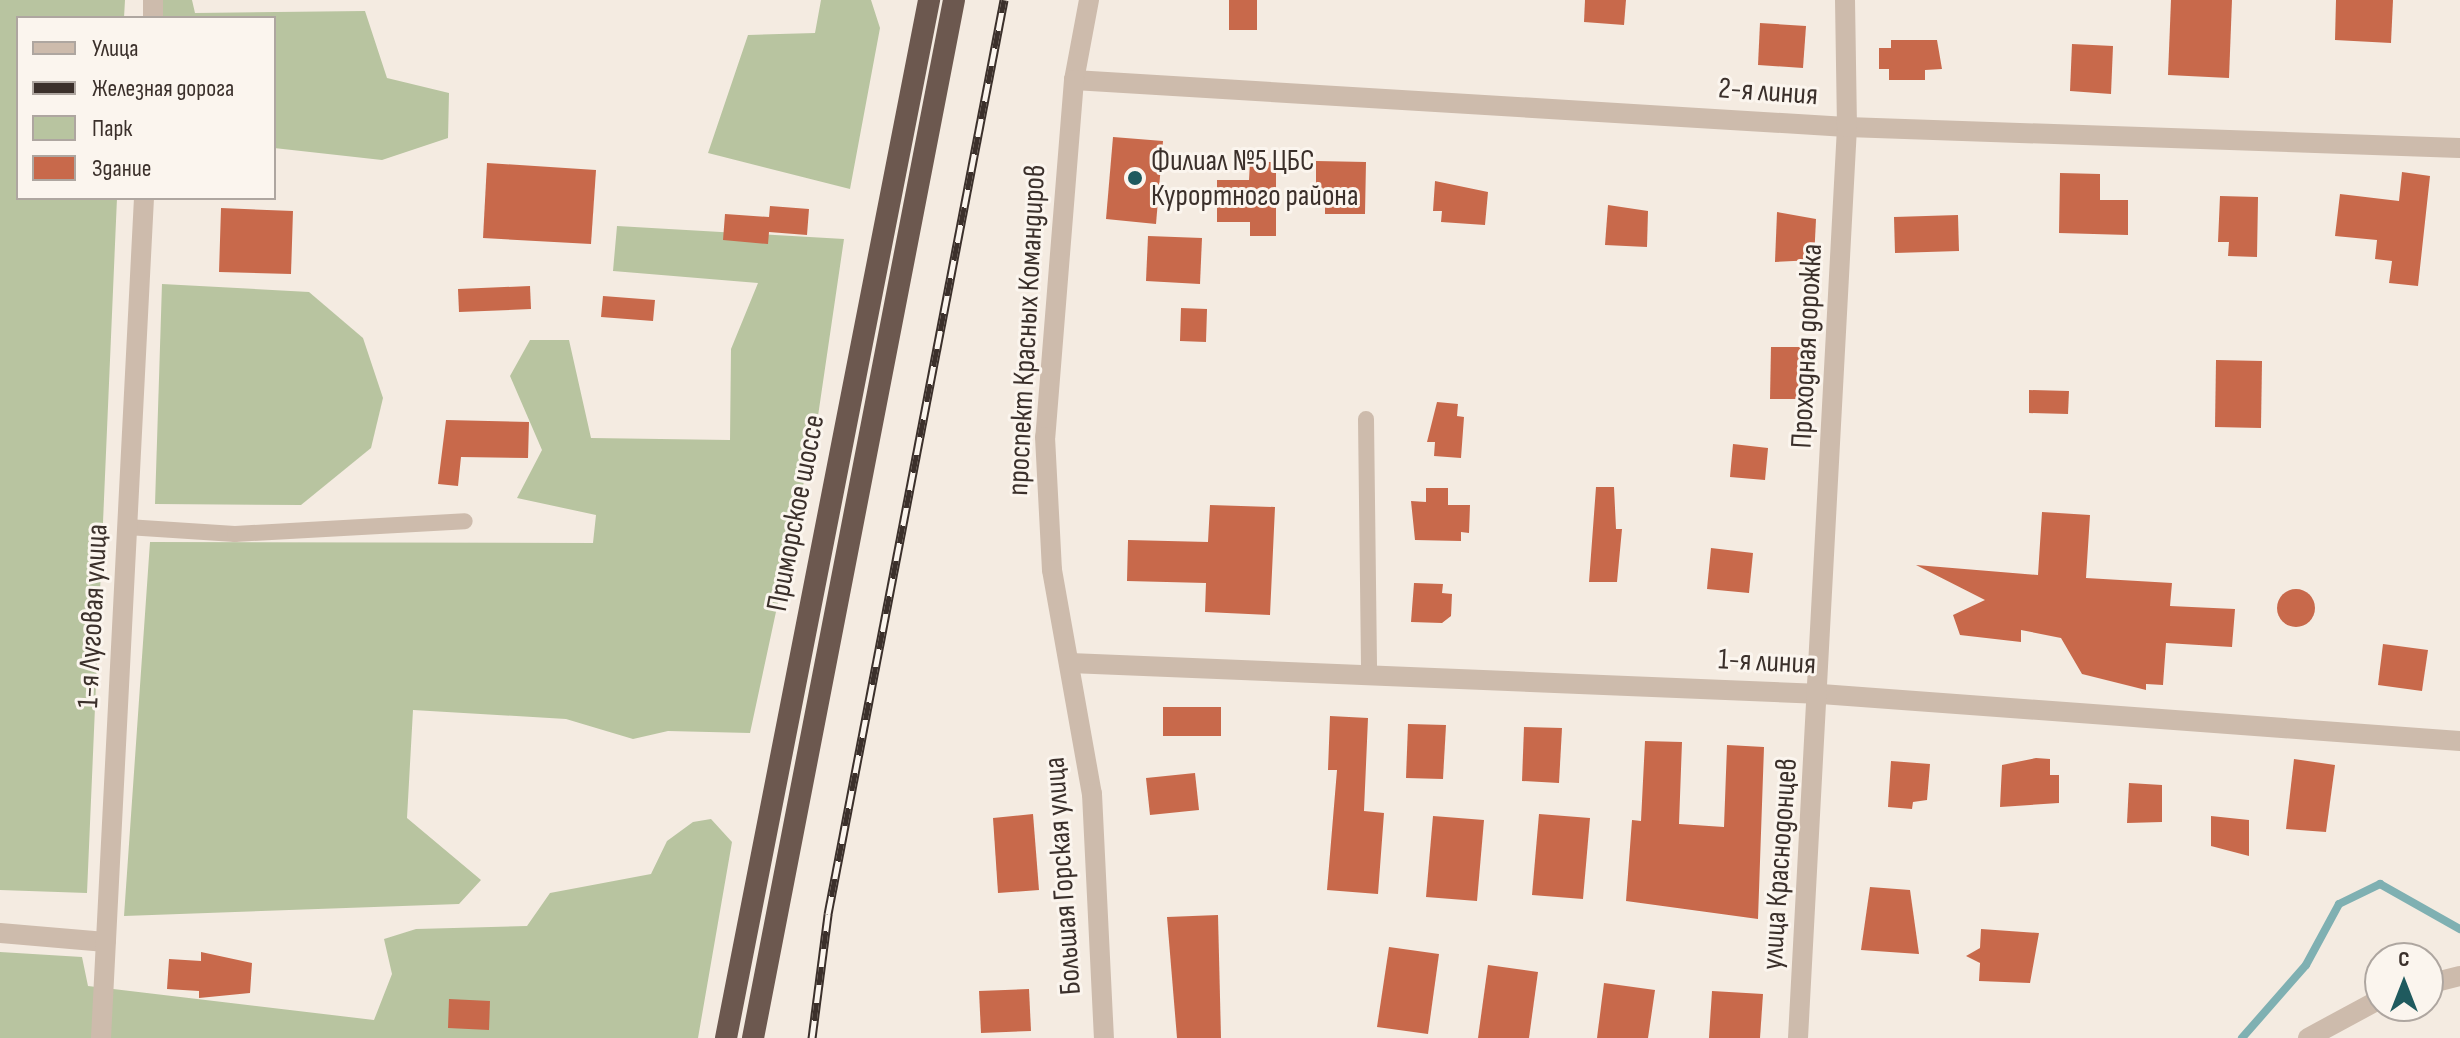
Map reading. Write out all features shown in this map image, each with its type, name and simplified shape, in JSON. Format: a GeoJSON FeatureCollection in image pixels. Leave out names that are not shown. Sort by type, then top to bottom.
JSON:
{"type":"FeatureCollection","features":[{"type":"Feature","properties":{"kind":"highway","name":"Приморское шоссе"},"geometry":{"type":"LineString","coordinates":[[726,1038],[929,0]]}},
{"type":"Feature","properties":{"kind":"highway","name":"Приморское шоссе"},"geometry":{"type":"LineString","coordinates":[[753,1038],[954,0]]}},
{"type":"Feature","properties":{"kind":"street","name":"проспект Красных Командиров"},"geometry":{"type":"LineString","coordinates":[[1070,663],[1052,570],[1045,437],[1074,80],[1089,0]]}},
{"type":"Feature","properties":{"kind":"street","name":"Проходная дорожка"},"geometry":{"type":"LineString","coordinates":[[1821,694],[1847,127],[1845,0]]}},
{"type":"Feature","properties":{"kind":"street","name":"2-я линия"},"geometry":{"type":"LineString","coordinates":[[1074,80],[1847,127],[2460,148]]}},
{"type":"Feature","properties":{"kind":"street","name":"1-я Луговая улица"},"geometry":{"type":"LineString","coordinates":[[101,1038],[144,200]]}},
{"type":"Feature","properties":{"kind":"street","name":"1-я линия"},"geometry":{"type":"LineString","coordinates":[[1070,663],[1821,694],[2460,741]]}},
{"type":"Feature","properties":{"kind":"street","name":"Большая Горская улица"},"geometry":{"type":"LineString","coordinates":[[1070,663],[1092,794],[1104,1038]]}},
{"type":"Feature","properties":{"kind":"street","name":"улица Краснодонцев"},"geometry":{"type":"LineString","coordinates":[[1798,1038],[1821,694]]}},
{"type":"Feature","properties":{"kind":"street"},"geometry":{"type":"LineString","coordinates":[[0,933],[106,942]]}},
{"type":"Feature","properties":{"kind":"street"},"geometry":{"type":"LineString","coordinates":[[2308,1038],[2364,1008]]}},
{"type":"Feature","properties":{"kind":"lane"},"geometry":{"type":"LineString","coordinates":[[1366,419],[1369,675]]}},
{"type":"Feature","properties":{"kind":"lane"},"geometry":{"type":"LineString","coordinates":[[127,527],[235,534],[465,521]]}},
{"type":"Feature","properties":{"kind":"green space"},"geometry":{"type":"Polygon","coordinates":[[[0,0],[125,0],[124,16],[16,16],[16,200],[117,200],[87,893],[0,890],[0,0]]]}},
{"type":"Feature","properties":{"kind":"green space"},"geometry":{"type":"Polygon","coordinates":[[[163,0],[192,0],[195,13],[365,11],[387,78],[449,93],[448,138],[382,160],[276,148],[276,16],[163,16],[163,0]]]}},
{"type":"Feature","properties":{"kind":"green space"},"geometry":{"type":"Polygon","coordinates":[[[821,0],[871,0],[880,28],[850,189],[708,153],[748,35],[815,33],[821,0]]]}},
{"type":"Feature","properties":{"kind":"green space"},"geometry":{"type":"Polygon","coordinates":[[[617,226],[844,239],[818,416],[750,733],[668,731],[633,739],[566,719],[413,710],[407,818],[481,880],[459,904],[124,916],[150,542],[593,543],[596,515],[517,498],[542,450],[510,376],[530,340],[569,340],[591,438],[730,440],[731,349],[758,283],[613,271],[617,226]]]}},
{"type":"Feature","properties":{"kind":"green space"},"geometry":{"type":"Polygon","coordinates":[[[162,284],[309,292],[363,338],[383,398],[371,448],[301,505],[155,504],[162,284]]]}},
{"type":"Feature","properties":{"kind":"green space"},"geometry":{"type":"Polygon","coordinates":[[[711,819],[732,842],[698,1038],[0,1038],[0,952],[82,957],[88,986],[374,1020],[392,974],[384,939],[416,929],[527,926],[550,893],[651,874],[667,841],[693,822],[711,819]]]}},
{"type":"Feature","properties":{"kind":"building"},"geometry":{"type":"Polygon","coordinates":[[[1229,0],[1257,0],[1257,30],[1229,30],[1229,0]]]}},
{"type":"Feature","properties":{"kind":"building"},"geometry":{"type":"Polygon","coordinates":[[[1585,0],[1626,0],[1624,25],[1584,22],[1585,0]]]}},
{"type":"Feature","properties":{"kind":"building"},"geometry":{"type":"Polygon","coordinates":[[[2171,0],[2232,0],[2229,78],[2168,75],[2171,0]]]}},
{"type":"Feature","properties":{"kind":"building"},"geometry":{"type":"Polygon","coordinates":[[[2336,0],[2393,0],[2391,43],[2335,40],[2336,0]]]}},
{"type":"Feature","properties":{"kind":"building"},"geometry":{"type":"Polygon","coordinates":[[[1760,23],[1806,26],[1803,68],[1758,65],[1760,23]]]}},
{"type":"Feature","properties":{"kind":"building"},"geometry":{"type":"Polygon","coordinates":[[[1891,40],[1937,40],[1942,69],[1925,70],[1925,80],[1889,80],[1889,69],[1879,69],[1879,48],[1891,48],[1891,40]]]}},
{"type":"Feature","properties":{"kind":"building"},"geometry":{"type":"Polygon","coordinates":[[[2072,44],[2113,46],[2111,94],[2070,91],[2072,44]]]}},
{"type":"Feature","properties":{"kind":"building","name":"Филиал №5 ЦБС Курортного района"},"geometry":{"type":"Polygon","coordinates":[[[1113,137],[1163,141],[1156,224],[1106,219],[1113,137]]]}},
{"type":"Feature","properties":{"kind":"building"},"geometry":{"type":"Polygon","coordinates":[[[1316,161],[1366,162],[1365,214],[1325,214],[1325,200],[1316,200],[1316,161]]]}},
{"type":"Feature","properties":{"kind":"building"},"geometry":{"type":"Polygon","coordinates":[[[1250,162],[1276,162],[1276,236],[1250,236],[1250,222],[1217,222],[1217,180],[1249,180],[1250,162]]]}},
{"type":"Feature","properties":{"kind":"building"},"geometry":{"type":"Polygon","coordinates":[[[487,163],[596,170],[591,244],[483,238],[487,163]]]}},
{"type":"Feature","properties":{"kind":"building"},"geometry":{"type":"Polygon","coordinates":[[[2402,172],[2430,176],[2418,286],[2389,283],[2392,261],[2375,259],[2377,240],[2335,236],[2340,194],[2399,201],[2402,172]]]}},
{"type":"Feature","properties":{"kind":"building"},"geometry":{"type":"Polygon","coordinates":[[[2060,173],[2100,174],[2100,200],[2128,200],[2128,235],[2059,233],[2060,173]]]}},
{"type":"Feature","properties":{"kind":"building"},"geometry":{"type":"Polygon","coordinates":[[[1435,181],[1488,192],[1485,225],[1441,222],[1442,211],[1433,211],[1435,181]]]}},
{"type":"Feature","properties":{"kind":"building"},"geometry":{"type":"Polygon","coordinates":[[[2220,196],[2258,197],[2257,257],[2228,256],[2229,242],[2218,242],[2220,196]]]}},
{"type":"Feature","properties":{"kind":"building"},"geometry":{"type":"Polygon","coordinates":[[[1608,205],[1648,211],[1647,247],[1605,245],[1608,205]]]}},
{"type":"Feature","properties":{"kind":"building"},"geometry":{"type":"Polygon","coordinates":[[[770,206],[809,209],[807,235],[769,232],[768,244],[723,240],[725,214],[769,217],[770,206]]]}},
{"type":"Feature","properties":{"kind":"building"},"geometry":{"type":"Polygon","coordinates":[[[221,208],[293,211],[291,274],[219,272],[221,208]]]}},
{"type":"Feature","properties":{"kind":"building"},"geometry":{"type":"Polygon","coordinates":[[[1777,212],[1816,219],[1814,260],[1775,262],[1777,212]]]}},
{"type":"Feature","properties":{"kind":"building"},"geometry":{"type":"Polygon","coordinates":[[[1958,215],[1959,251],[1895,253],[1894,217],[1958,215]]]}},
{"type":"Feature","properties":{"kind":"building"},"geometry":{"type":"Polygon","coordinates":[[[1148,236],[1202,238],[1200,284],[1146,281],[1148,236]]]}},
{"type":"Feature","properties":{"kind":"building"},"geometry":{"type":"Polygon","coordinates":[[[530,286],[531,309],[459,312],[458,289],[530,286]]]}},
{"type":"Feature","properties":{"kind":"building"},"geometry":{"type":"Polygon","coordinates":[[[603,296],[655,300],[653,321],[601,317],[603,296]]]}},
{"type":"Feature","properties":{"kind":"building"},"geometry":{"type":"Polygon","coordinates":[[[1181,308],[1207,309],[1206,342],[1180,341],[1181,308]]]}},
{"type":"Feature","properties":{"kind":"building"},"geometry":{"type":"Polygon","coordinates":[[[1771,347],[1802,347],[1801,399],[1770,399],[1771,347]]]}},
{"type":"Feature","properties":{"kind":"building"},"geometry":{"type":"Polygon","coordinates":[[[2216,360],[2262,361],[2261,428],[2215,427],[2216,360]]]}},
{"type":"Feature","properties":{"kind":"building"},"geometry":{"type":"Polygon","coordinates":[[[2029,390],[2069,391],[2068,414],[2029,413],[2029,390]]]}},
{"type":"Feature","properties":{"kind":"building"},"geometry":{"type":"Polygon","coordinates":[[[1437,402],[1458,404],[1457,416],[1464,417],[1461,458],[1434,456],[1435,442],[1427,442],[1437,402]]]}},
{"type":"Feature","properties":{"kind":"building"},"geometry":{"type":"Polygon","coordinates":[[[446,420],[529,422],[528,458],[461,457],[458,486],[438,484],[446,420]]]}},
{"type":"Feature","properties":{"kind":"building"},"geometry":{"type":"Polygon","coordinates":[[[1733,444],[1768,448],[1765,480],[1730,477],[1733,444]]]}},
{"type":"Feature","properties":{"kind":"building"},"geometry":{"type":"Polygon","coordinates":[[[1596,487],[1614,487],[1616,529],[1622,529],[1617,582],[1589,582],[1596,487]]]}},
{"type":"Feature","properties":{"kind":"building"},"geometry":{"type":"Polygon","coordinates":[[[1426,488],[1448,488],[1448,505],[1470,505],[1469,533],[1461,532],[1461,541],[1415,540],[1411,501],[1426,502],[1426,488]]]}},
{"type":"Feature","properties":{"kind":"building"},"geometry":{"type":"Polygon","coordinates":[[[1210,505],[1275,507],[1270,615],[1205,612],[1206,583],[1127,581],[1128,540],[1208,542],[1210,505]]]}},
{"type":"Feature","properties":{"kind":"building"},"geometry":{"type":"Polygon","coordinates":[[[2042,512],[2090,515],[2086,578],[2172,583],[2170,606],[2235,609],[2232,647],[2166,643],[2163,685],[2146,684],[2146,690],[2082,674],[2061,638],[2021,630],[2021,642],[1960,635],[1953,615],[1985,600],[1916,565],[2038,575],[2042,512]]]}},
{"type":"Feature","properties":{"kind":"building"},"geometry":{"type":"Polygon","coordinates":[[[1711,548],[1753,553],[1749,593],[1707,589],[1711,548]]]}},
{"type":"Feature","properties":{"kind":"building"},"geometry":{"type":"Polygon","coordinates":[[[1414,583],[1443,584],[1442,593],[1452,594],[1451,616],[1442,623],[1411,622],[1414,583]]]}},
{"type":"Feature","properties":{"kind":"building"},"geometry":{"type":"Polygon","coordinates":[[[2296,589],[2310,594],[2315,608],[2310,622],[2296,627],[2282,622],[2277,608],[2282,594],[2296,589]]]}},
{"type":"Feature","properties":{"kind":"building"},"geometry":{"type":"Polygon","coordinates":[[[2383,644],[2428,650],[2422,691],[2378,685],[2383,644]]]}},
{"type":"Feature","properties":{"kind":"building"},"geometry":{"type":"Polygon","coordinates":[[[1163,707],[1221,707],[1221,736],[1163,736],[1163,707]]]}},
{"type":"Feature","properties":{"kind":"building"},"geometry":{"type":"Polygon","coordinates":[[[1330,716],[1368,718],[1364,811],[1384,813],[1378,894],[1327,890],[1337,770],[1328,770],[1330,716]]]}},
{"type":"Feature","properties":{"kind":"building"},"geometry":{"type":"Polygon","coordinates":[[[1408,724],[1446,725],[1443,779],[1406,778],[1408,724]]]}},
{"type":"Feature","properties":{"kind":"building"},"geometry":{"type":"Polygon","coordinates":[[[1524,727],[1562,728],[1559,783],[1522,781],[1524,727]]]}},
{"type":"Feature","properties":{"kind":"building"},"geometry":{"type":"Polygon","coordinates":[[[1645,741],[1682,742],[1679,824],[1724,827],[1727,745],[1764,747],[1758,919],[1626,901],[1632,820],[1641,821],[1645,741]]]}},
{"type":"Feature","properties":{"kind":"building"},"geometry":{"type":"Polygon","coordinates":[[[2036,758],[2050,759],[2050,775],[2059,775],[2059,803],[2000,807],[2002,765],[2036,758]]]}},
{"type":"Feature","properties":{"kind":"building"},"geometry":{"type":"Polygon","coordinates":[[[2294,759],[2335,765],[2326,832],[2286,829],[2294,759]]]}},
{"type":"Feature","properties":{"kind":"building"},"geometry":{"type":"Polygon","coordinates":[[[1891,761],[1930,764],[1927,800],[1913,802],[1912,809],[1888,807],[1891,761]]]}},
{"type":"Feature","properties":{"kind":"building"},"geometry":{"type":"Polygon","coordinates":[[[1195,773],[1199,810],[1150,815],[1146,778],[1195,773]]]}},
{"type":"Feature","properties":{"kind":"building"},"geometry":{"type":"Polygon","coordinates":[[[2129,783],[2162,785],[2162,822],[2127,823],[2129,783]]]}},
{"type":"Feature","properties":{"kind":"building"},"geometry":{"type":"Polygon","coordinates":[[[1033,814],[1039,890],[998,893],[993,818],[1033,814]]]}},
{"type":"Feature","properties":{"kind":"building"},"geometry":{"type":"Polygon","coordinates":[[[1539,814],[1590,818],[1583,899],[1532,895],[1539,814]]]}},
{"type":"Feature","properties":{"kind":"building"},"geometry":{"type":"Polygon","coordinates":[[[1433,816],[1484,820],[1477,901],[1426,897],[1433,816]]]}},
{"type":"Feature","properties":{"kind":"building"},"geometry":{"type":"Polygon","coordinates":[[[2211,816],[2249,820],[2249,856],[2211,846],[2211,816]]]}},
{"type":"Feature","properties":{"kind":"building"},"geometry":{"type":"Polygon","coordinates":[[[1870,887],[1910,890],[1919,954],[1861,950],[1870,887]]]}},
{"type":"Feature","properties":{"kind":"building"},"geometry":{"type":"Polygon","coordinates":[[[1218,915],[1221,1038],[1177,1038],[1167,917],[1218,915]]]}},
{"type":"Feature","properties":{"kind":"building"},"geometry":{"type":"Polygon","coordinates":[[[1981,929],[2039,933],[2030,983],[1979,981],[1980,963],[1966,956],[1980,948],[1981,929]]]}},
{"type":"Feature","properties":{"kind":"building"},"geometry":{"type":"Polygon","coordinates":[[[1389,947],[1439,954],[1428,1034],[1377,1027],[1389,947]]]}},
{"type":"Feature","properties":{"kind":"building"},"geometry":{"type":"Polygon","coordinates":[[[201,952],[252,963],[250,993],[199,998],[199,991],[167,989],[169,959],[201,961],[201,952]]]}},
{"type":"Feature","properties":{"kind":"building"},"geometry":{"type":"Polygon","coordinates":[[[1488,965],[1538,972],[1529,1038],[1478,1038],[1488,965]]]}},
{"type":"Feature","properties":{"kind":"building"},"geometry":{"type":"Polygon","coordinates":[[[1604,983],[1655,990],[1648,1038],[1597,1038],[1604,983]]]}},
{"type":"Feature","properties":{"kind":"building"},"geometry":{"type":"Polygon","coordinates":[[[1029,989],[1031,1031],[981,1033],[979,991],[1029,989]]]}},
{"type":"Feature","properties":{"kind":"building"},"geometry":{"type":"Polygon","coordinates":[[[1712,991],[1763,994],[1760,1038],[1709,1038],[1712,991]]]}},
{"type":"Feature","properties":{"kind":"building"},"geometry":{"type":"Polygon","coordinates":[[[449,999],[490,1001],[489,1030],[448,1028],[449,999]]]}},
{"type":"Feature","properties":{"kind":"waterway"},"geometry":{"type":"LineString","coordinates":[[2242,1038],[2306,965],[2339,904],[2380,884],[2460,929]]}},
{"type":"Feature","properties":{"kind":"railway"},"geometry":{"type":"LineString","coordinates":[[812,1038],[828,914],[1004,0]]}},
{"type":"Feature","properties":{"kind":"place","name":"Филиал №5 ЦБС Курортного района"},"geometry":{"type":"Point","coordinates":[1135,178]}}]}
